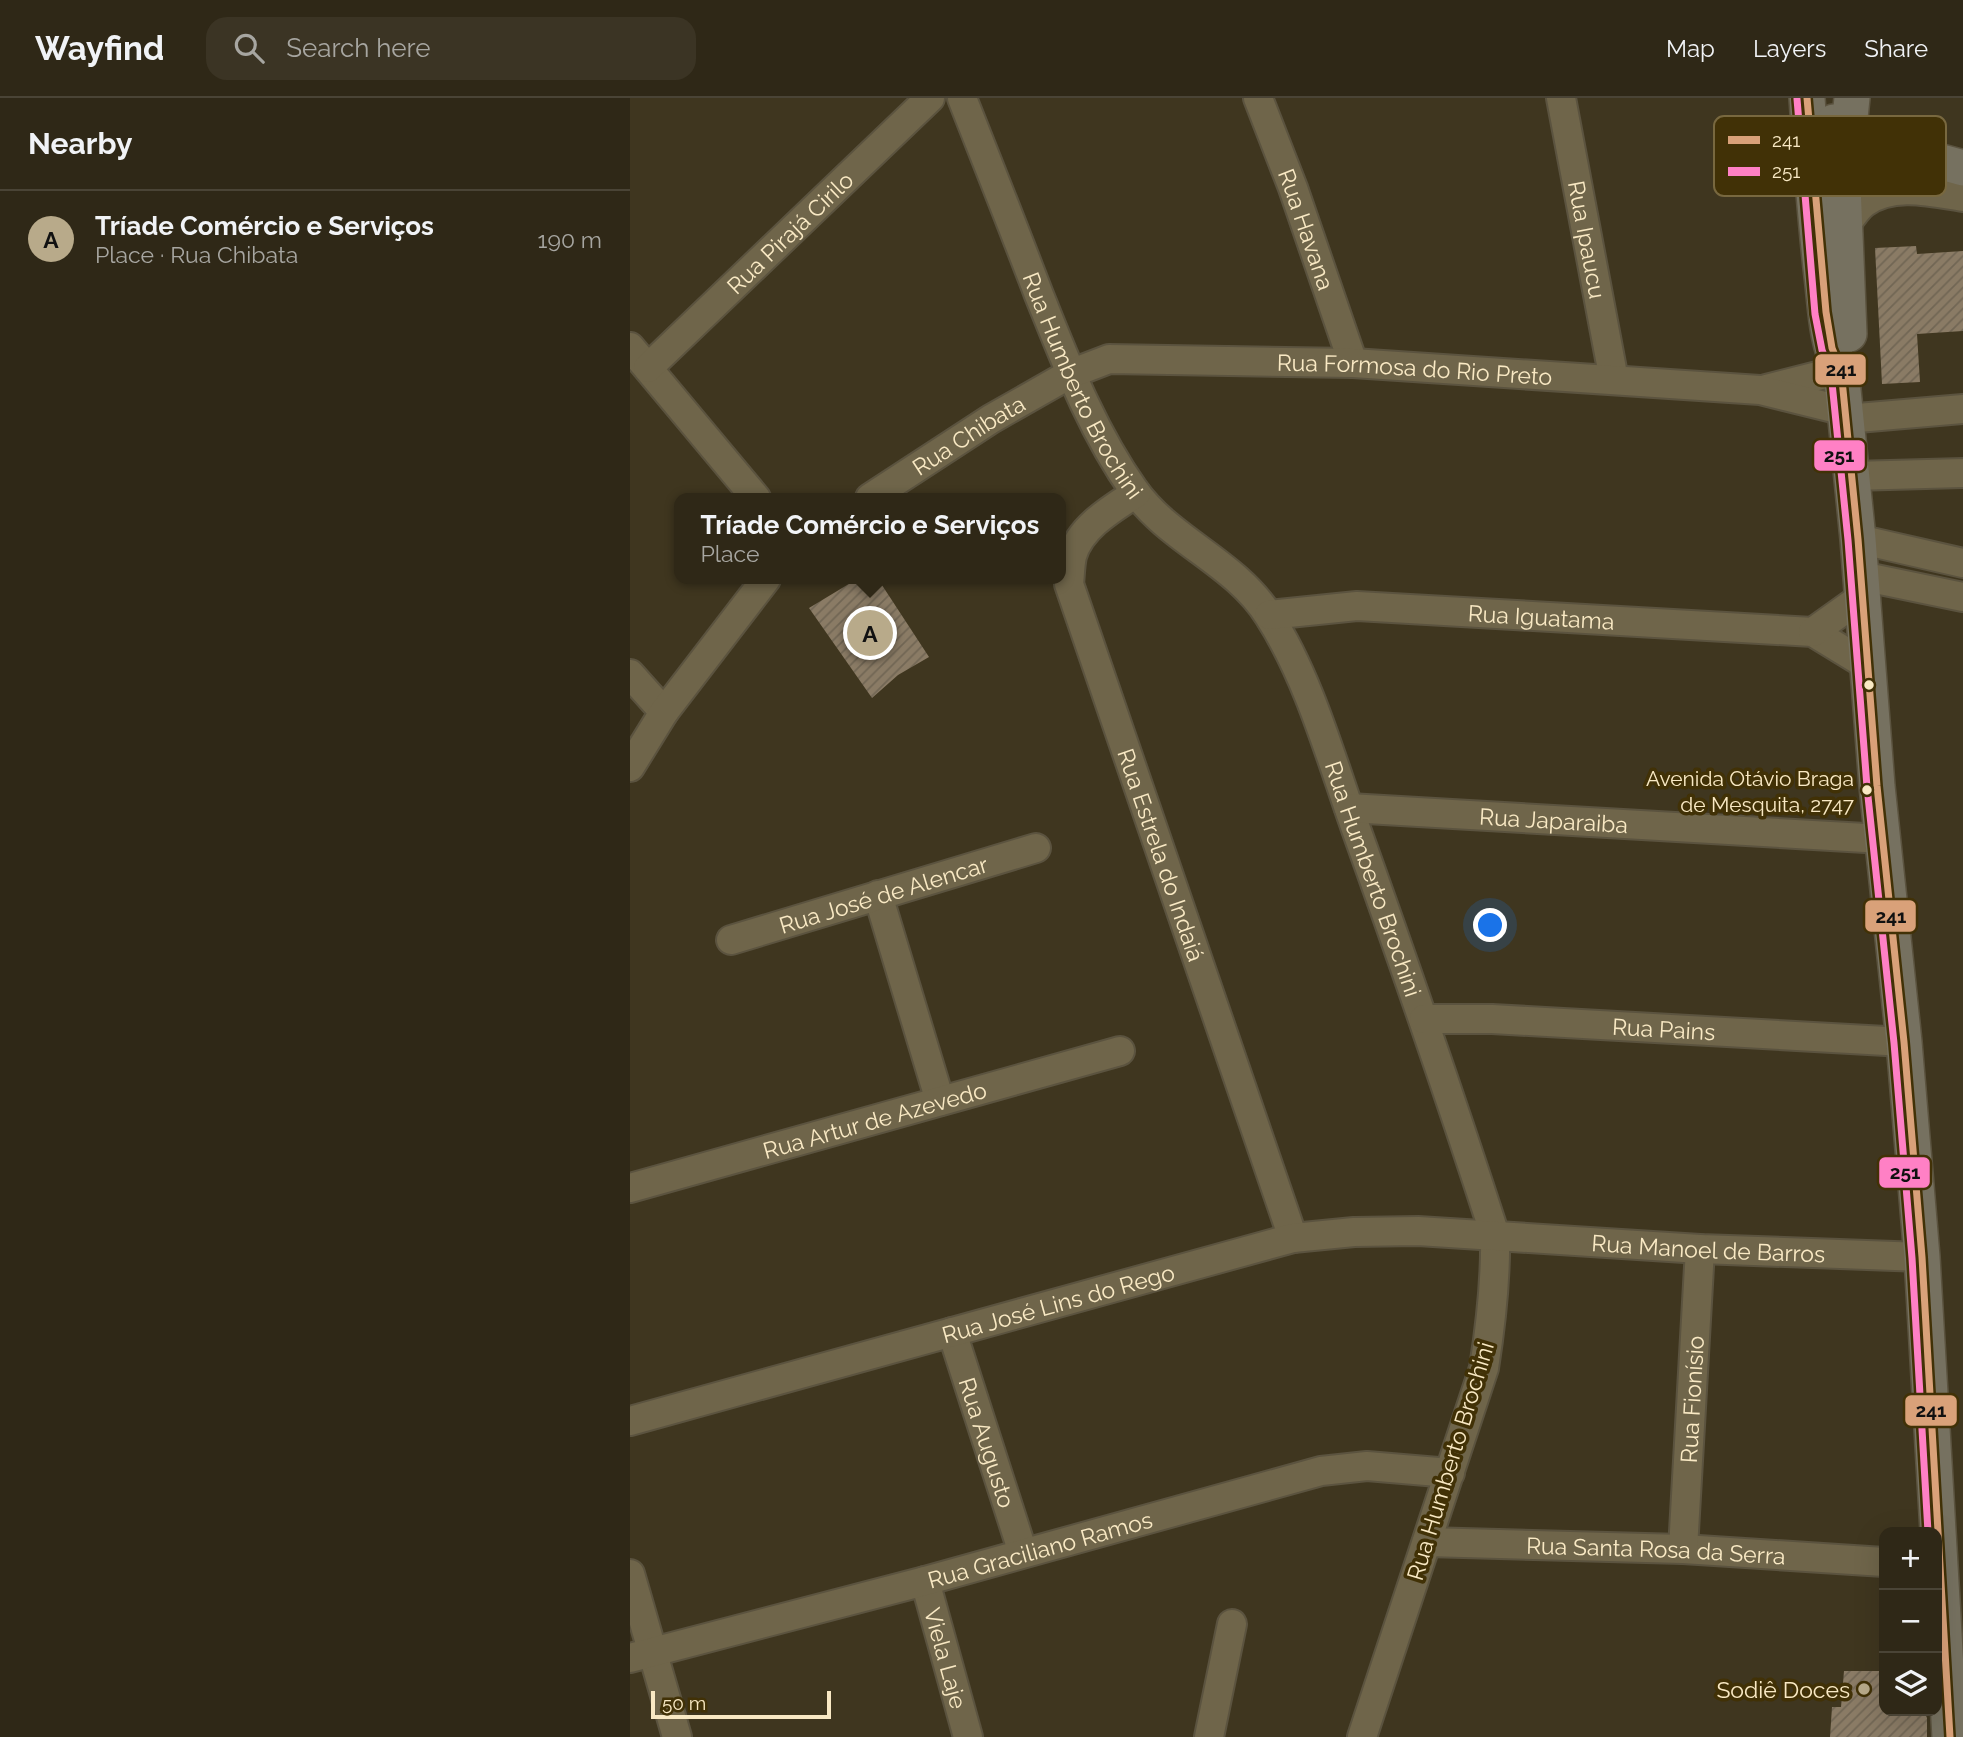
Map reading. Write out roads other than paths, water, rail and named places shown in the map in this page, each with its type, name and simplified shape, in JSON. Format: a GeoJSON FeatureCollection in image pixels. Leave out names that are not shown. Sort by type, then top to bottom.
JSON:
{"type":"FeatureCollection","features":[{"type":"Feature","properties":{"kind":"main road"},"geometry":{"type":"LineString","coordinates":[[1807,98],[1808,116]]}},
{"type":"Feature","properties":{"kind":"main road"},"geometry":{"type":"LineString","coordinates":[[1946,164],[1963,169]]}},
{"type":"Feature","properties":{"kind":"main road"},"geometry":{"type":"LineString","coordinates":[[1813,196],[1832,352],[1841,370],[1858,539],[1867,665],[1922,1257],[1937,1527]]}},
{"type":"Feature","properties":{"kind":"main road"},"geometry":{"type":"LineString","coordinates":[[1841,370],[1849,352],[1844,196]]}},
{"type":"Feature","properties":{"kind":"main road"},"geometry":{"type":"LineString","coordinates":[[1941,1590],[1950,1737]]}},
{"type":"Feature","properties":{"kind":"street","name":"Rua Pirajá Cirilo"},"geometry":{"type":"LineString","coordinates":[[639,358],[930,98]]}},
{"type":"Feature","properties":{"kind":"street","name":"Rua Humberto Brochini"},"geometry":{"type":"LineString","coordinates":[[962,98],[1070,373],[1102,440],[1136,493],[1175,532],[1241,582],[1269,615],[1303,680],[1424,1018],[1495,1235],[1495,1283],[1484,1368],[1362,1737]]}},
{"type":"Feature","properties":{"kind":"street","name":"Rua Havana"},"geometry":{"type":"LineString","coordinates":[[1258,98],[1293,188],[1353,363]]}},
{"type":"Feature","properties":{"kind":"street","name":"Rua Ipaucu"},"geometry":{"type":"LineString","coordinates":[[1561,98],[1614,380]]}},
{"type":"Feature","properties":{"kind":"street"},"geometry":{"type":"LineString","coordinates":[[1814,210],[1830,196]]}},
{"type":"Feature","properties":{"kind":"street"},"geometry":{"type":"LineString","coordinates":[[1846,224],[1864,203],[1883,196]]}},
{"type":"Feature","properties":{"kind":"street"},"geometry":{"type":"LineString","coordinates":[[639,358],[752,493]]}},
{"type":"Feature","properties":{"kind":"street","name":"Rua Formosa do Rio Preto"},"geometry":{"type":"LineString","coordinates":[[1070,373],[1110,359],[1353,363],[1760,390],[1845,415],[1963,409]]}},
{"type":"Feature","properties":{"kind":"street","name":"Rua Formosa do Rio Preto"},"geometry":{"type":"LineString","coordinates":[[1760,390],[1841,370]]}},
{"type":"Feature","properties":{"kind":"street","name":"Rua Chibata"},"geometry":{"type":"LineString","coordinates":[[878,493],[991,419],[1070,373]]}},
{"type":"Feature","properties":{"kind":"street"},"geometry":{"type":"LineString","coordinates":[[1852,476],[1963,473]]}},
{"type":"Feature","properties":{"kind":"street","name":"Rua Estrela do Indaiá"},"geometry":{"type":"LineString","coordinates":[[1136,493],[1109,510],[1083,535],[1072,555],[1069,584],[1293,1238]]}},
{"type":"Feature","properties":{"kind":"street"},"geometry":{"type":"LineString","coordinates":[[1858,539],[1963,564]]}},
{"type":"Feature","properties":{"kind":"street"},"geometry":{"type":"LineString","coordinates":[[630,767],[664,712],[762,584]]}},
{"type":"Feature","properties":{"kind":"street"},"geometry":{"type":"LineString","coordinates":[[1813,632],[1861,586],[1963,597]]}},
{"type":"Feature","properties":{"kind":"street","name":"Rua Iguatama"},"geometry":{"type":"LineString","coordinates":[[1269,615],[1357,606],[1813,632],[1867,665]]}},
{"type":"Feature","properties":{"kind":"street"},"geometry":{"type":"LineString","coordinates":[[630,674],[664,712]]}},
{"type":"Feature","properties":{"kind":"street","name":"Rua Japaraiba"},"geometry":{"type":"LineString","coordinates":[[1349,808],[1883,839]]}},
{"type":"Feature","properties":{"kind":"street","name":"Rua José de Alencar"},"geometry":{"type":"LineString","coordinates":[[732,940],[1037,848]]}},
{"type":"Feature","properties":{"kind":"street"},"geometry":{"type":"LineString","coordinates":[[878,895],[940,1101]]}},
{"type":"Feature","properties":{"kind":"street","name":"Rua Pains"},"geometry":{"type":"LineString","coordinates":[[1424,1018],[1492,1019],[1904,1042]]}},
{"type":"Feature","properties":{"kind":"street","name":"Rua Artur de Azevedo"},"geometry":{"type":"LineString","coordinates":[[630,1188],[1120,1051]]}},
{"type":"Feature","properties":{"kind":"street","name":"Rua José Lins do Rego"},"geometry":{"type":"LineString","coordinates":[[630,1420],[1293,1238],[1354,1232],[1405,1231],[1495,1235]]}},
{"type":"Feature","properties":{"kind":"street","name":"Rua Manoel de Barros"},"geometry":{"type":"LineString","coordinates":[[1495,1235],[1700,1249],[1922,1257]]}},
{"type":"Feature","properties":{"kind":"street","name":"Rua Fionísio"},"geometry":{"type":"LineString","coordinates":[[1683,1549],[1700,1249]]}},
{"type":"Feature","properties":{"kind":"street","name":"Rua Augusto"},"geometry":{"type":"LineString","coordinates":[[952,1332],[1023,1553]]}},
{"type":"Feature","properties":{"kind":"street","name":"Rua Graciliano Ramos"},"geometry":{"type":"LineString","coordinates":[[641,1655],[925,1581],[1321,1471],[1367,1466],[1450,1474]]}},
{"type":"Feature","properties":{"kind":"street","name":"Rua Santa Rosa da Serra"},"geometry":{"type":"LineString","coordinates":[[1427,1542],[1683,1549],[1879,1562]]}},
{"type":"Feature","properties":{"kind":"street"},"geometry":{"type":"LineString","coordinates":[[630,1574],[641,1655],[677,1737]]}},
{"type":"Feature","properties":{"kind":"street","name":"Viela Laje"},"geometry":{"type":"LineString","coordinates":[[925,1581],[968,1737]]}},
{"type":"Feature","properties":{"kind":"street"},"geometry":{"type":"LineString","coordinates":[[1209,1737],[1232,1624]]}},
{"type":"Feature","properties":{"kind":"place","name":"Tríade Comércio e Serviços"},"geometry":{"type":"Point","coordinates":[870,633]}},
{"type":"Feature","properties":{"kind":"place","name":"Avenida Otávio Braga de Mesquita, 2747"},"geometry":{"type":"Point","coordinates":[1867,790]}},
{"type":"Feature","properties":{"kind":"place","name":"Sodiê Doces"},"geometry":{"type":"Point","coordinates":[1864,1689]}}]}
